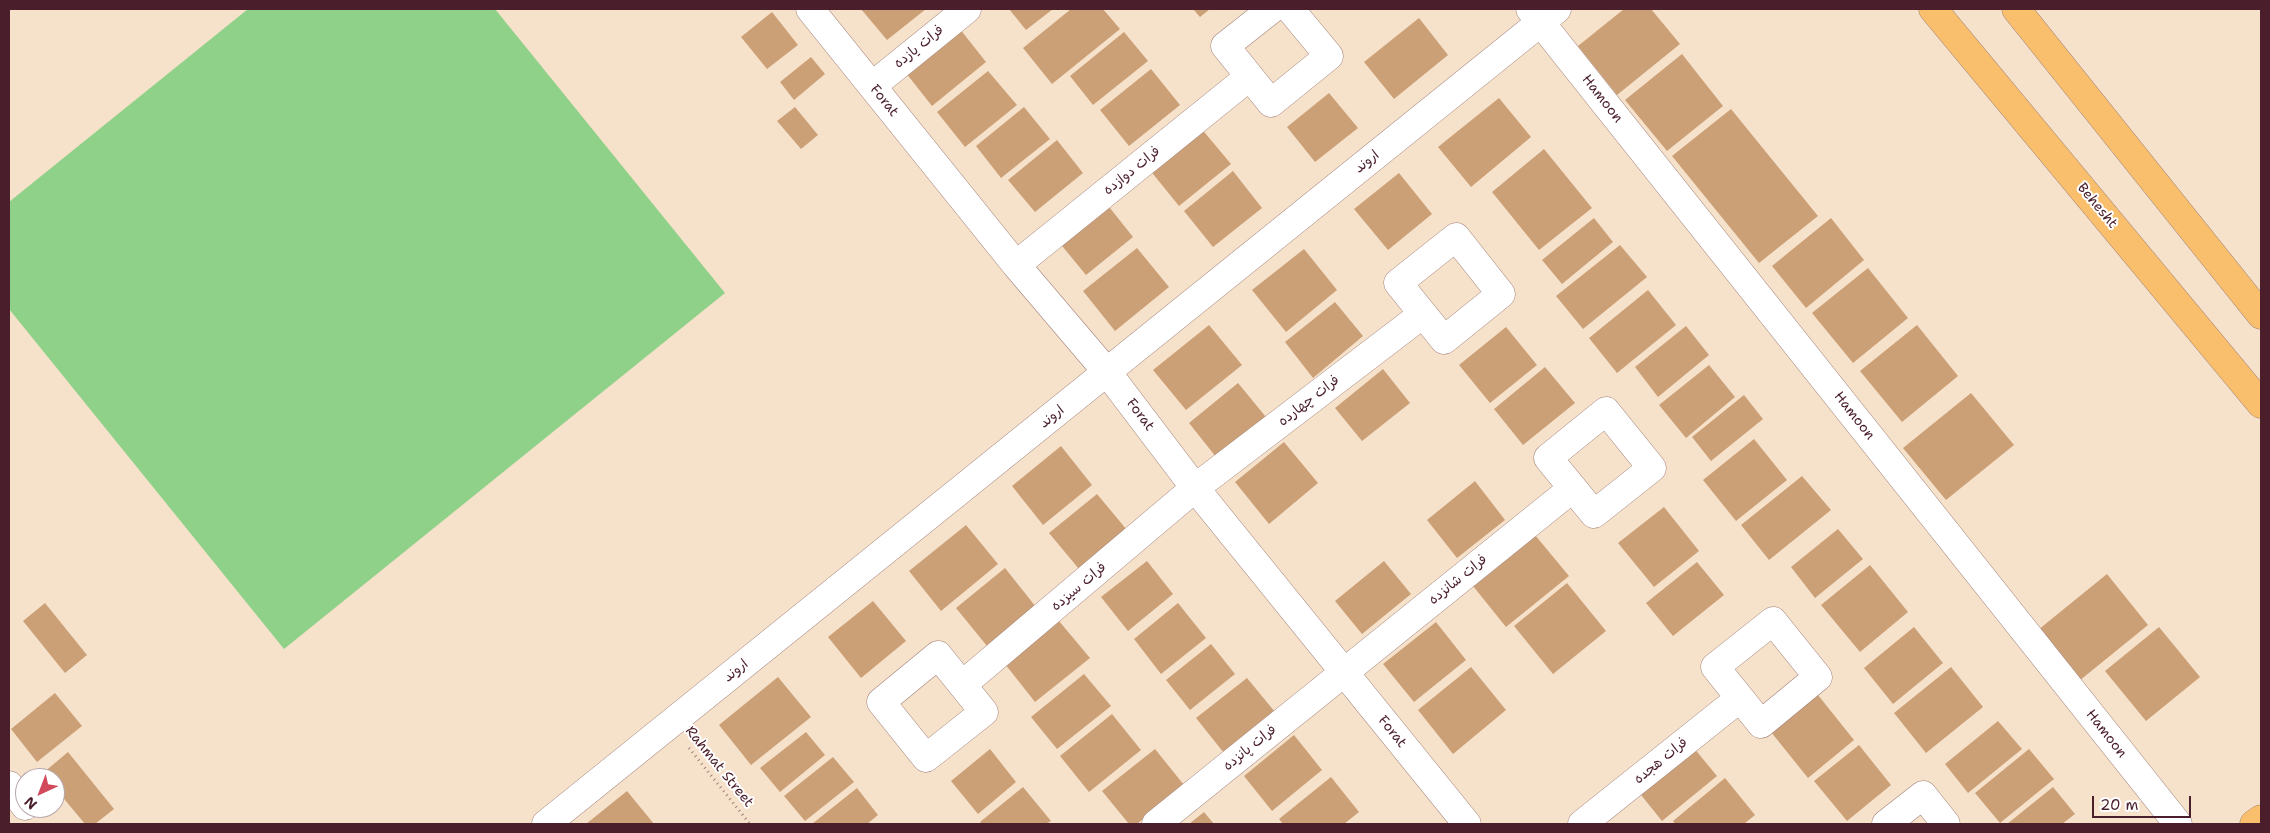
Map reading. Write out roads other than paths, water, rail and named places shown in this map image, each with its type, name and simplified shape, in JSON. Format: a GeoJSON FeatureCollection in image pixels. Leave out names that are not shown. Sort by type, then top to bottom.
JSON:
{"type":"FeatureCollection","features":[{"type":"Feature","properties":{"kind":"main road","name":"Behesht"},"geometry":{"type":"LineString","coordinates":[[1933,9],[2261,404]]}},
{"type":"Feature","properties":{"kind":"main road"},"geometry":{"type":"LineString","coordinates":[[2016,9],[2261,315]]}},
{"type":"Feature","properties":{"kind":"main road"},"geometry":{"type":"LineString","coordinates":[[2254,824],[2261,818]]}},
{"type":"Feature","properties":{"kind":"street","name":"Forat"},"geometry":{"type":"LineString","coordinates":[[810,9],[1016,265],[1107,372],[1195,488],[1467,824]]}},
{"type":"Feature","properties":{"kind":"street","name":"فرات یازده"},"geometry":{"type":"LineString","coordinates":[[872,86],[967,9]]}},
{"type":"Feature","properties":{"kind":"street"},"geometry":{"type":"LineString","coordinates":[[1272,9],[1225,46],[1271,102],[1328,56],[1290,9]]}},
{"type":"Feature","properties":{"kind":"street","name":"اروند"},"geometry":{"type":"LineString","coordinates":[[546,824],[1107,372],[1542,13]]}},
{"type":"Feature","properties":{"kind":"street","name":"Hamoon"},"geometry":{"type":"LineString","coordinates":[[1542,13],[2178,824]]}},
{"type":"Feature","properties":{"kind":"street","name":"فرات دوازده"},"geometry":{"type":"LineString","coordinates":[[1016,265],[1249,76]]}},
{"type":"Feature","properties":{"kind":"street","name":"فرات چهارده"},"geometry":{"type":"LineString","coordinates":[[1195,488],[1423,314]]}},
{"type":"Feature","properties":{"kind":"street","name":"فرات سیزده"},"geometry":{"type":"LineString","coordinates":[[962,685],[1195,488]]}},
{"type":"Feature","properties":{"kind":"street","name":"فرات شانزده"},"geometry":{"type":"LineString","coordinates":[[1344,672],[1573,488]]}},
{"type":"Feature","properties":{"kind":"street","name":"فرات پانزده"},"geometry":{"type":"LineString","coordinates":[[1156,824],[1344,672]]}},
{"type":"Feature","properties":{"kind":"street","name":"فرات هجده"},"geometry":{"type":"LineString","coordinates":[[1582,824],[1740,698]]}},
{"type":"Feature","properties":{"kind":"street"},"geometry":{"type":"LineString","coordinates":[[1886,824],[1923,795],[1946,824]]}}]}
